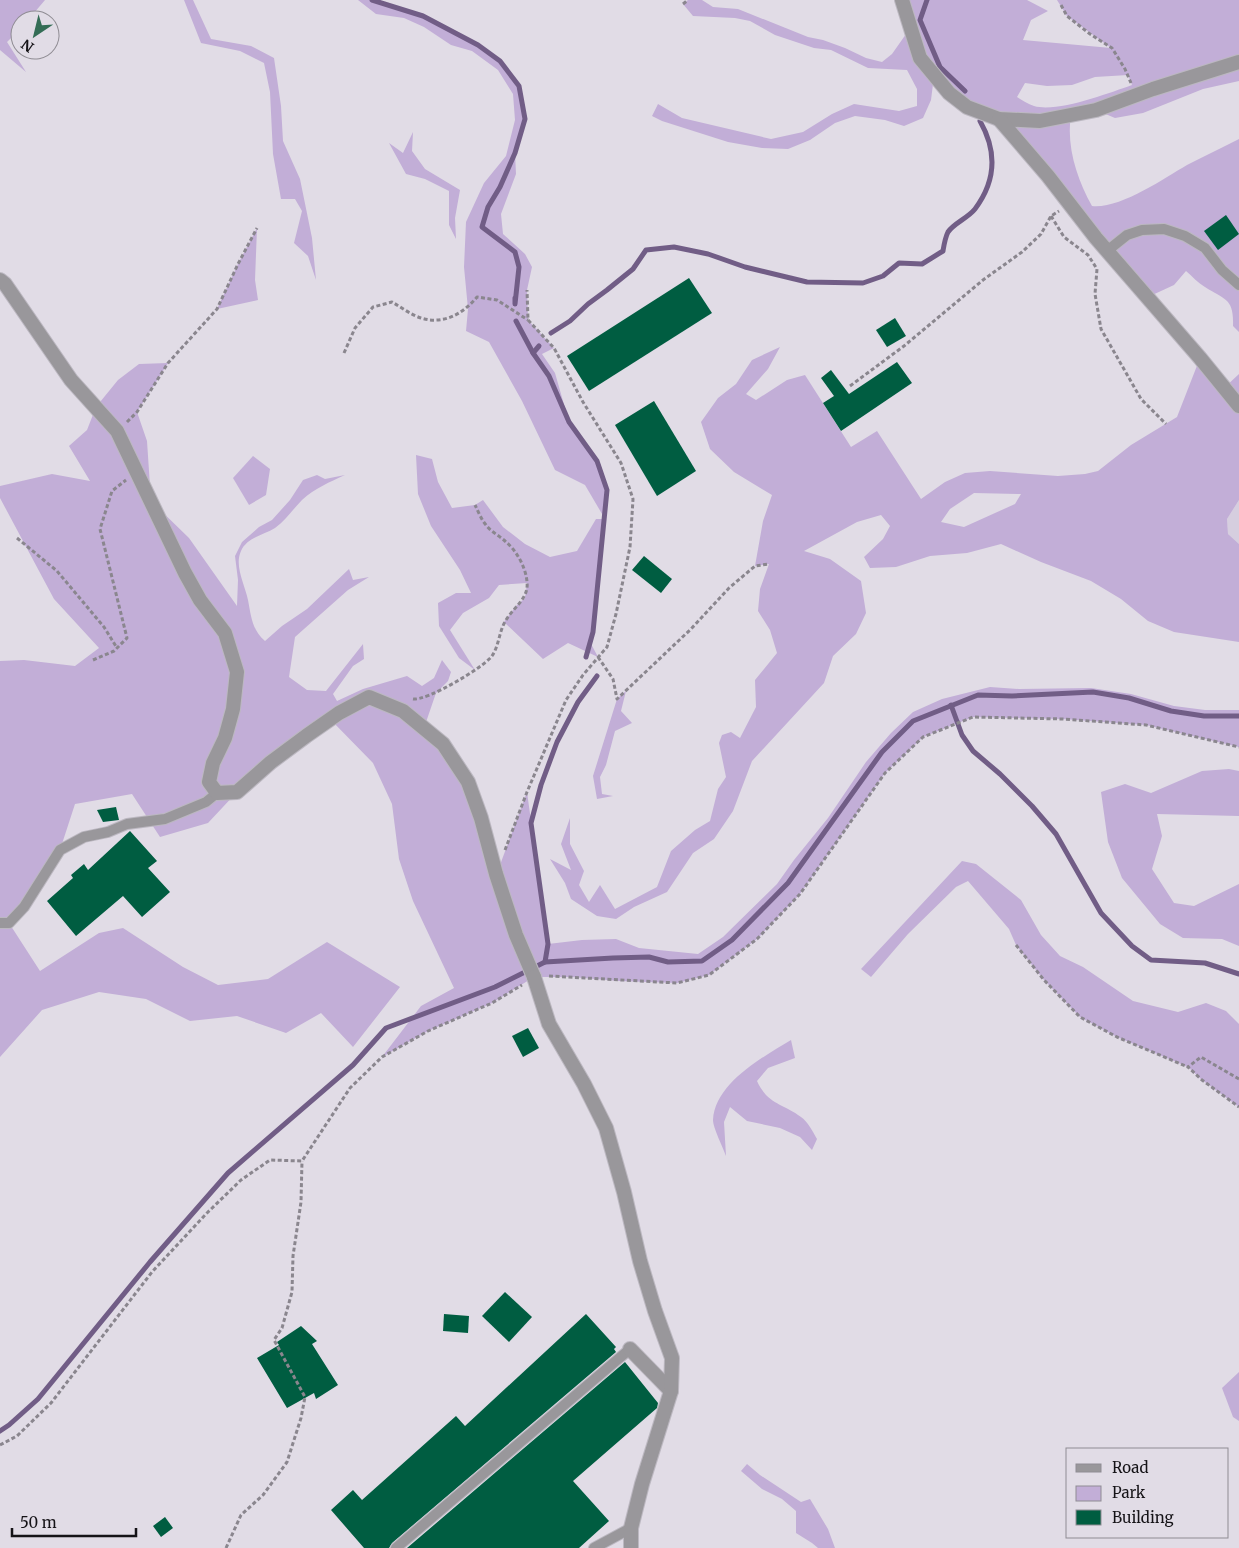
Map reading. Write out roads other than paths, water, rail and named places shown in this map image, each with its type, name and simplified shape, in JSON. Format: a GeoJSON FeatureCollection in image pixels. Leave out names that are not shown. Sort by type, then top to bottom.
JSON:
{"type":"FeatureCollection","features":[{"type":"Feature","properties":{"kind":"street"},"geometry":{"type":"LineString","coordinates":[[902,0],[920,58],[949,93],[967,107],[999,119],[1040,121],[1096,110],[1239,62]]}},
{"type":"Feature","properties":{"kind":"street"},"geometry":{"type":"LineString","coordinates":[[999,119],[1048,176],[1107,251],[1239,406]]}},
{"type":"Feature","properties":{"kind":"street"},"geometry":{"type":"LineString","coordinates":[[0,280],[5,284],[71,380],[118,431],[200,600],[224,634],[237,672],[233,709],[225,738],[213,763],[209,782],[218,793],[237,792],[271,762],[339,712],[369,698],[403,711],[443,744],[468,782],[482,818],[496,874],[516,935],[534,977],[549,1024],[584,1084],[606,1128],[654,1311],[672,1358],[671,1391],[642,1484],[631,1528],[631,1548]]}},
{"type":"Feature","properties":{"kind":"street"},"geometry":{"type":"LineString","coordinates":[[630,1349],[671,1391]]}},
{"type":"Feature","properties":{"kind":"lane"},"geometry":{"type":"LineString","coordinates":[[1107,251],[1127,235],[1142,230],[1164,229],[1185,236],[1205,248],[1222,270],[1239,285]]}},
{"type":"Feature","properties":{"kind":"lane"},"geometry":{"type":"LineString","coordinates":[[0,923],[9,922],[24,907],[60,850],[84,837],[108,832],[127,824],[165,819],[206,802],[218,793]]}},
{"type":"Feature","properties":{"kind":"lane"},"geometry":{"type":"LineString","coordinates":[[396,1548],[630,1349]]}},
{"type":"Feature","properties":{"kind":"lane"},"geometry":{"type":"LineString","coordinates":[[594,1548],[631,1528]]}},
{"type":"Feature","properties":{"kind":"waterway"},"geometry":{"type":"LineString","coordinates":[[372,0],[423,16],[478,45],[500,61],[519,86],[525,119],[515,153],[500,187],[488,207],[482,227],[515,252],[519,267],[515,304],[515,298]]}},
{"type":"Feature","properties":{"kind":"waterway"},"geometry":{"type":"LineString","coordinates":[[927,0],[920,20],[940,67],[965,91]]}},
{"type":"Feature","properties":{"kind":"waterway"},"geometry":{"type":"LineString","coordinates":[[551,333],[570,321],[588,304],[633,269],[646,250],[674,247],[708,254],[745,267],[807,282],[863,283],[883,276],[899,263],[922,264],[943,251],[948,232],[975,209],[987,188],[992,166],[991,155],[986,132],[980,121]]}},
{"type":"Feature","properties":{"kind":"waterway"},"geometry":{"type":"LineString","coordinates":[[516,321],[533,353],[549,376],[569,422],[597,461],[607,490],[593,632],[586,657]]}},
{"type":"Feature","properties":{"kind":"waterway"},"geometry":{"type":"LineString","coordinates":[[533,353],[539,346]]}},
{"type":"Feature","properties":{"kind":"waterway"},"geometry":{"type":"LineString","coordinates":[[545,962],[548,944],[531,823],[541,785],[557,742],[578,702],[597,676]]}},
{"type":"Feature","properties":{"kind":"waterway"},"geometry":{"type":"LineString","coordinates":[[0,1431],[38,1399],[150,1262],[228,1173],[353,1065],[386,1028],[495,987],[545,962],[649,957],[668,962],[702,961],[732,940],[788,883],[882,752],[913,721],[978,695],[1012,696],[1093,692],[1129,698],[1171,711],[1204,716],[1239,716]]}},
{"type":"Feature","properties":{"kind":"waterway"},"geometry":{"type":"LineString","coordinates":[[951,705],[962,735],[973,751],[1000,774],[1032,806],[1056,834],[1101,913],[1132,946],[1151,960],[1205,963],[1239,974]]}}]}
